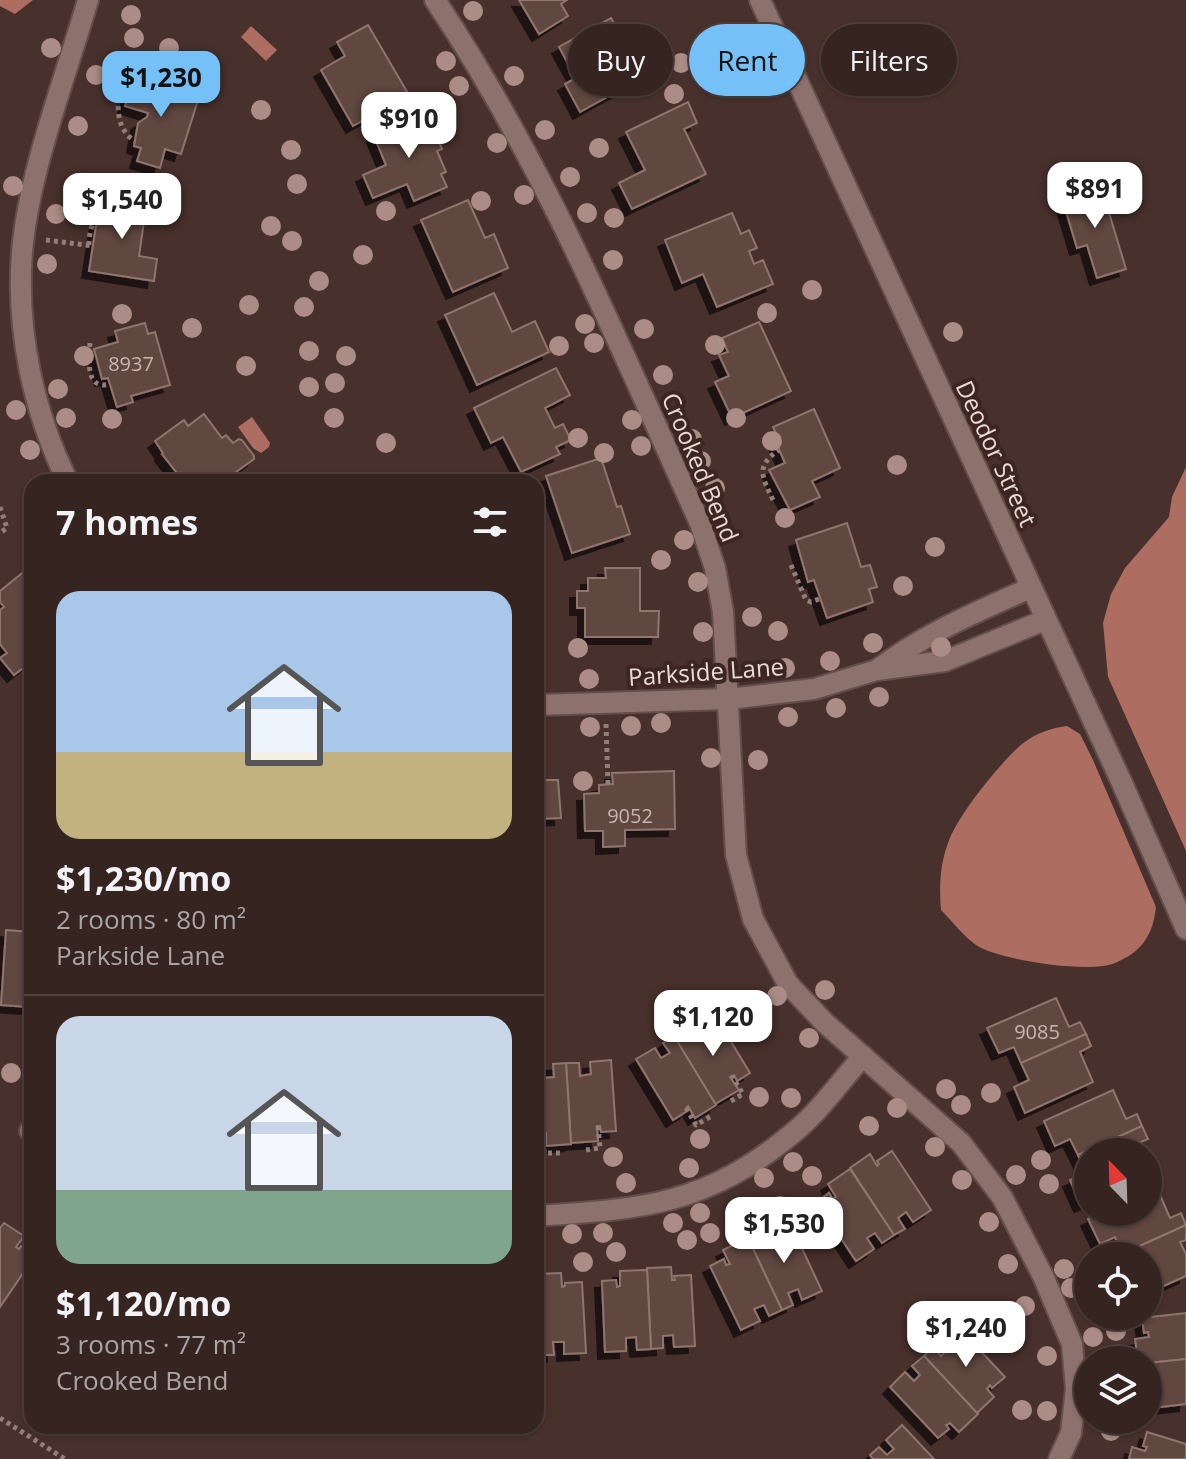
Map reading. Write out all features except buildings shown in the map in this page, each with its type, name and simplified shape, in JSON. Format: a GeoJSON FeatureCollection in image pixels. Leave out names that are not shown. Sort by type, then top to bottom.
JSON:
{"type":"FeatureCollection","features":[{"type":"Feature","properties":{"kind":"street"},"geometry":{"type":"LineString","coordinates":[[65,474],[42,418],[28,365],[21,293],[25,237],[40,163],[88,0]]}},
{"type":"Feature","properties":{"kind":"street","name":"Crooked Bend"},"geometry":{"type":"LineString","coordinates":[[435,0],[497,100],[567,231],[700,523],[720,590],[736,855],[753,919],[788,984],[825,1023],[961,1143],[1002,1197],[1043,1276],[1072,1344],[1076,1389],[1071,1433],[1059,1459]]}},
{"type":"Feature","properties":{"kind":"street","name":"Deodor Street"},"geometry":{"type":"LineString","coordinates":[[760,0],[1122,783],[1186,929]]}},
{"type":"Feature","properties":{"kind":"street","name":"Parkside Lane"},"geometry":{"type":"LineString","coordinates":[[877,670],[932,633],[1030,588]]}},
{"type":"Feature","properties":{"kind":"street","name":"Parkside Lane"},"geometry":{"type":"LineString","coordinates":[[544,705],[728,699],[814,689],[877,670],[945,661],[1045,620]]}},
{"type":"Feature","properties":{"kind":"street"},"geometry":{"type":"LineString","coordinates":[[544,1216],[609,1212],[657,1205],[710,1186],[745,1169],[795,1132],[863,1056]]}},
{"type":"Feature","properties":{"kind":"path"},"geometry":{"type":"LineString","coordinates":[[127,59],[120,89],[120,118],[126,134],[135,141]]}},
{"type":"Feature","properties":{"kind":"path"},"geometry":{"type":"LineString","coordinates":[[25,237],[91,246],[96,209],[106,183]]}},
{"type":"Feature","properties":{"kind":"path"},"geometry":{"type":"LineString","coordinates":[[90,343],[91,374],[97,384],[110,384]]}},
{"type":"Feature","properties":{"kind":"path"},"geometry":{"type":"LineString","coordinates":[[773,500],[764,481],[763,466],[768,457],[779,450]]}},
{"type":"Feature","properties":{"kind":"path"},"geometry":{"type":"LineString","coordinates":[[0,507],[7,528],[0,533]]}},
{"type":"Feature","properties":{"kind":"path"},"geometry":{"type":"LineString","coordinates":[[791,565],[806,600],[819,599]]}},
{"type":"Feature","properties":{"kind":"path"},"geometry":{"type":"LineString","coordinates":[[605,703],[608,784]]}},
{"type":"Feature","properties":{"kind":"path"},"geometry":{"type":"LineString","coordinates":[[731,1101],[743,1094],[732,1076]]}},
{"type":"Feature","properties":{"kind":"path"},"geometry":{"type":"LineString","coordinates":[[686,1108],[696,1125],[713,1115]]}},
{"type":"Feature","properties":{"kind":"path"},"geometry":{"type":"LineString","coordinates":[[586,1150],[600,1148],[598,1126]]}},
{"type":"Feature","properties":{"kind":"path"},"geometry":{"type":"LineString","coordinates":[[544,1153],[564,1153]]}},
{"type":"Feature","properties":{"kind":"path"},"geometry":{"type":"LineString","coordinates":[[0,1418],[24,1433]]}},
{"type":"Feature","properties":{"kind":"path"},"geometry":{"type":"LineString","coordinates":[[25,1434],[65,1459]]}},
{"type":"Feature","properties":{"kind":"shaded area"},"geometry":{"type":"Polygon","coordinates":[[[0,0],[33,0],[15,14],[0,6],[0,0]]]}},
{"type":"Feature","properties":{"kind":"shaded area"},"geometry":{"type":"Polygon","coordinates":[[[251,26],[277,50],[266,61],[241,37],[251,26]]]}},
{"type":"Feature","properties":{"kind":"shaded area"},"geometry":{"type":"Polygon","coordinates":[[[252,417],[270,443],[261,453],[253,448],[238,427],[252,417]]]}},
{"type":"Feature","properties":{"kind":"shaded area"},"geometry":{"type":"Polygon","coordinates":[[[1186,467],[1186,851],[1108,677],[1103,623],[1111,594],[1125,568],[1169,517],[1172,497],[1186,467]]]}},
{"type":"Feature","properties":{"kind":"shaded area"},"geometry":{"type":"Polygon","coordinates":[[[1067,726],[1080,734],[1093,760],[1156,907],[1149,934],[1139,948],[1124,959],[1103,966],[1044,964],[987,951],[962,933],[941,910],[945,851],[970,805],[1022,744],[1044,732],[1067,726]]]}}]}
